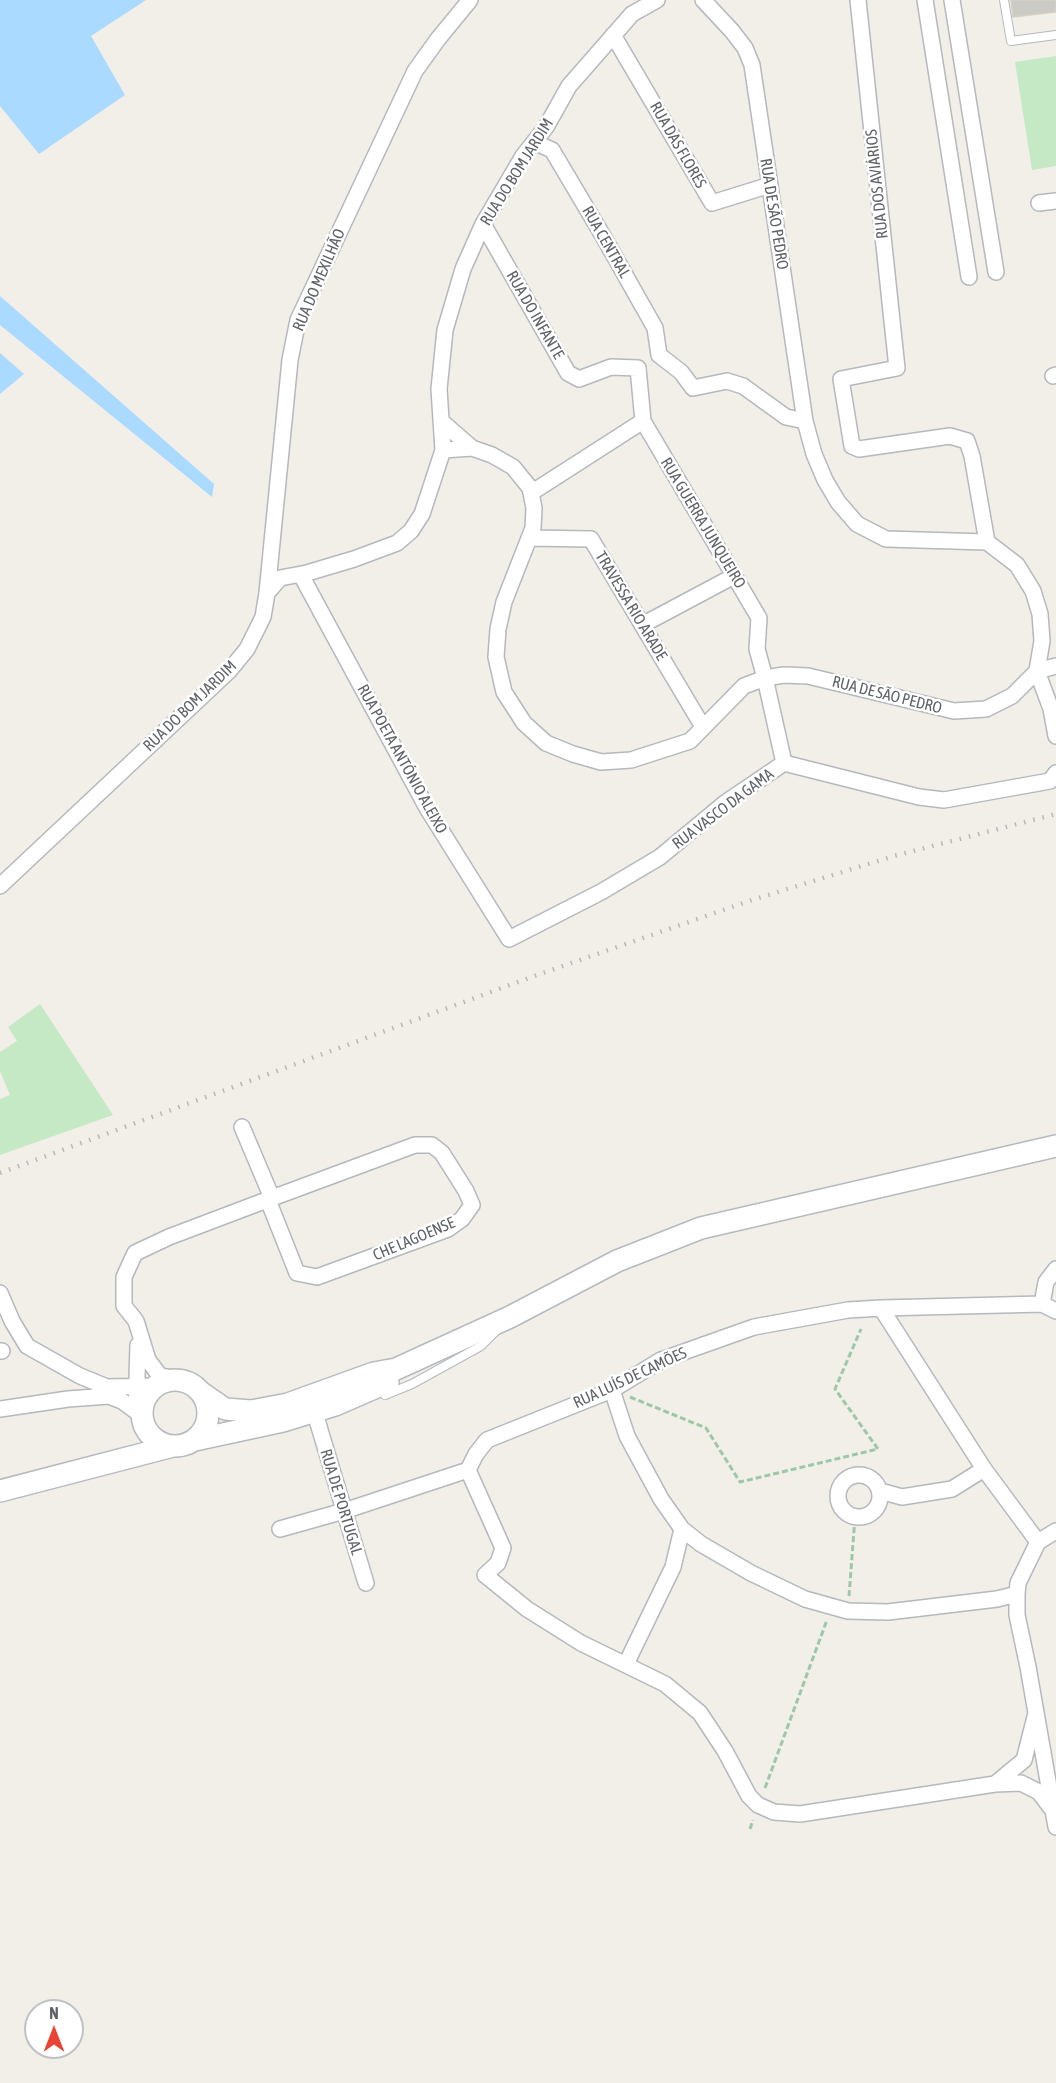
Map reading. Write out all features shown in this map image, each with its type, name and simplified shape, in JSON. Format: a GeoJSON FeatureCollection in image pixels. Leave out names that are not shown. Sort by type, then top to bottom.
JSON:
{"type":"FeatureCollection","features":[{"type":"Feature","properties":{"kind":"main road"},"geometry":{"type":"LineString","coordinates":[[0,1491],[109,1457],[129,1447],[139,1436],[146,1385],[178,1379],[189,1383],[225,1409],[251,1411],[288,1404],[374,1373],[396,1369],[510,1317],[617,1262],[701,1228],[1056,1146]]}},
{"type":"Feature","properties":{"kind":"main road"},"geometry":{"type":"LineString","coordinates":[[140,1416],[154,1440],[166,1446],[179,1446],[195,1440],[283,1421],[335,1405],[474,1344],[510,1317]]}},
{"type":"Feature","properties":{"kind":"main road"},"geometry":{"type":"LineString","coordinates":[[195,1440],[202,1434],[208,1420],[208,1407],[202,1393]]}},
{"type":"Feature","properties":{"kind":"main road"},"geometry":{"type":"LineString","coordinates":[[0,1491],[172,1446]]}},
{"type":"Feature","properties":{"kind":"street","name":"RUA DO MEXILHÃO"},"geometry":{"type":"LineString","coordinates":[[267,593],[290,360],[298,320],[415,71],[470,0]]}},
{"type":"Feature","properties":{"kind":"street","name":"RUA DO BOM JARDIM"},"geometry":{"type":"LineString","coordinates":[[0,886],[229,671],[247,649],[262,617],[267,593],[280,579],[354,559],[397,543],[411,531],[422,514],[443,450],[439,389],[445,330],[463,269],[483,224],[523,156],[546,127],[569,86],[632,14],[657,0]]}},
{"type":"Feature","properties":{"kind":"street","name":"RUA DE SÃO PEDRO"},"geometry":{"type":"LineString","coordinates":[[703,0],[745,48],[752,65],[805,421],[814,454],[825,480],[838,502],[857,524],[886,538],[987,542]]}},
{"type":"Feature","properties":{"kind":"street","name":"RUA DOS AVIÁRIOS"},"geometry":{"type":"LineString","coordinates":[[858,0],[897,368],[841,380],[852,446],[859,449],[950,436],[967,441],[972,456],[987,542]]}},
{"type":"Feature","properties":{"kind":"street"},"geometry":{"type":"LineString","coordinates":[[925,0],[969,277]]}},
{"type":"Feature","properties":{"kind":"street"},"geometry":{"type":"LineString","coordinates":[[952,0],[996,272]]}},
{"type":"Feature","properties":{"kind":"street","name":"RUA DAS FLORES"},"geometry":{"type":"LineString","coordinates":[[614,35],[712,203],[770,185]]}},
{"type":"Feature","properties":{"kind":"street","name":"RUA CENTRAL"},"geometry":{"type":"LineString","coordinates":[[546,127],[552,150],[655,328],[659,355]]}},
{"type":"Feature","properties":{"kind":"street"},"geometry":{"type":"LineString","coordinates":[[534,142],[552,150]]}},
{"type":"Feature","properties":{"kind":"street"},"geometry":{"type":"LineString","coordinates":[[1039,203],[1056,201]]}},
{"type":"Feature","properties":{"kind":"street","name":"RUA DO INFANTE"},"geometry":{"type":"LineString","coordinates":[[483,224],[568,373],[579,379],[610,367],[638,368]]}},
{"type":"Feature","properties":{"kind":"street"},"geometry":{"type":"LineString","coordinates":[[638,368],[659,355],[681,372],[693,388],[727,381],[743,386],[786,417],[805,421]]}},
{"type":"Feature","properties":{"kind":"street","name":"RUA GUERRA JUNQUEIRO"},"geometry":{"type":"LineString","coordinates":[[638,368],[643,421],[759,618],[757,649],[784,763]]}},
{"type":"Feature","properties":{"kind":"street"},"geometry":{"type":"LineString","coordinates":[[441,421],[472,448],[492,455],[513,467],[530,488],[531,493],[643,421]]}},
{"type":"Feature","properties":{"kind":"street"},"geometry":{"type":"LineString","coordinates":[[443,450],[472,448]]}},
{"type":"Feature","properties":{"kind":"street","name":"RUA DE SÃO PEDRO"},"geometry":{"type":"LineString","coordinates":[[531,493],[534,508],[533,528],[504,602],[498,628],[496,657],[504,692],[524,723],[546,743],[573,754],[601,762],[631,760],[690,741],[744,686],[765,678],[784,675],[808,676],[954,711],[986,709],[1012,696],[1037,671]]}},
{"type":"Feature","properties":{"kind":"street","name":"TRAVESSA RIO ARADE"},"geometry":{"type":"LineString","coordinates":[[529,538],[591,539],[703,727]]}},
{"type":"Feature","properties":{"kind":"street"},"geometry":{"type":"LineString","coordinates":[[987,542],[1017,565],[1033,591],[1040,614],[1042,641],[1037,671],[1051,709],[1056,736]]}},
{"type":"Feature","properties":{"kind":"street","name":"RUA POETA ANTÓNIO ALEIXO"},"geometry":{"type":"LineString","coordinates":[[301,575],[427,808],[509,939]]}},
{"type":"Feature","properties":{"kind":"street"},"geometry":{"type":"LineString","coordinates":[[642,625],[734,576]]}},
{"type":"Feature","properties":{"kind":"street"},"geometry":{"type":"LineString","coordinates":[[1037,671],[1056,666]]}},
{"type":"Feature","properties":{"kind":"street","name":"RUA VASCO DA GAMA"},"geometry":{"type":"LineString","coordinates":[[509,939],[601,892],[660,857],[725,803],[784,763],[919,797],[944,800],[1050,781],[1056,773]]}},
{"type":"Feature","properties":{"kind":"street","name":"CHE LAGOENSE"},"geometry":{"type":"LineString","coordinates":[[124,1306],[124,1277],[135,1253],[169,1237],[270,1199],[415,1145],[432,1145],[442,1153],[472,1205],[462,1219],[448,1229],[317,1277],[297,1273],[270,1199],[242,1127]]}},
{"type":"Feature","properties":{"kind":"street"},"geometry":{"type":"LineString","coordinates":[[1056,1269],[1046,1282],[1042,1304],[1056,1311]]}},
{"type":"Feature","properties":{"kind":"street"},"geometry":{"type":"LineString","coordinates":[[0,1293],[12,1321],[27,1346],[80,1376],[109,1396],[122,1401],[140,1416]]}},
{"type":"Feature","properties":{"kind":"street","name":"RUA LUÍS DE CAMÕES"},"geometry":{"type":"LineString","coordinates":[[468,1470],[476,1454],[488,1440],[612,1390],[661,1360],[754,1327],[848,1310],[1042,1304]]}},
{"type":"Feature","properties":{"kind":"street"},"geometry":{"type":"LineString","coordinates":[[124,1306],[136,1321],[148,1360],[160,1376],[178,1379]]}},
{"type":"Feature","properties":{"kind":"street"},"geometry":{"type":"LineString","coordinates":[[80,1376],[107,1387],[146,1385],[134,1328],[124,1306]]}},
{"type":"Feature","properties":{"kind":"street"},"geometry":{"type":"LineString","coordinates":[[881,1308],[984,1469],[1038,1542]]}},
{"type":"Feature","properties":{"kind":"street"},"geometry":{"type":"LineString","coordinates":[[68,1399],[80,1376]]}},
{"type":"Feature","properties":{"kind":"street"},"geometry":{"type":"LineString","coordinates":[[612,1390],[627,1436],[661,1499],[682,1529],[701,1544],[751,1573],[806,1599],[848,1611],[888,1612],[997,1599],[1017,1594]]}},
{"type":"Feature","properties":{"kind":"street"},"geometry":{"type":"LineString","coordinates":[[0,1409],[68,1399],[109,1396]]}},
{"type":"Feature","properties":{"kind":"street","name":"RUA DE PORTUGAL"},"geometry":{"type":"LineString","coordinates":[[317,1420],[366,1584]]}},
{"type":"Feature","properties":{"kind":"street"},"geometry":{"type":"LineString","coordinates":[[880,1491],[902,1497],[952,1489],[984,1469]]}},
{"type":"Feature","properties":{"kind":"street"},"geometry":{"type":"LineString","coordinates":[[280,1529],[344,1511],[468,1470],[503,1548],[498,1563],[485,1575],[527,1609],[581,1643],[665,1684],[700,1713],[725,1751],[749,1796],[758,1805],[774,1812],[800,1814],[995,1784],[1021,1783],[1039,1792],[1053,1810]]}},
{"type":"Feature","properties":{"kind":"street"},"geometry":{"type":"LineString","coordinates":[[852,1475],[866,1476],[877,1485],[880,1498],[874,1511],[869,1515],[855,1517],[842,1510],[837,1497],[841,1484],[852,1475]]}},
{"type":"Feature","properties":{"kind":"street"},"geometry":{"type":"LineString","coordinates":[[626,1664],[673,1567],[682,1529]]}},
{"type":"Feature","properties":{"kind":"street"},"geometry":{"type":"LineString","coordinates":[[1056,1531],[1038,1542],[1018,1584],[1017,1594],[1017,1615],[1056,1827]]}},
{"type":"Feature","properties":{"kind":"street"},"geometry":{"type":"LineString","coordinates":[[995,1784],[1024,1760],[1036,1713]]}},
{"type":"Feature","properties":{"kind":"lane"},"geometry":{"type":"LineString","coordinates":[[1004,0],[1011,41],[1056,35]]}},
{"type":"Feature","properties":{"kind":"lane"},"geometry":{"type":"LineString","coordinates":[[381,1396],[412,1384],[481,1346],[510,1317]]}},
{"type":"Feature","properties":{"kind":"lane"},"geometry":{"type":"LineString","coordinates":[[283,1421],[317,1420],[359,1404]]}},
{"type":"Feature","properties":{"kind":"path"},"geometry":{"type":"LineString","coordinates":[[612,1390],[706,1428],[740,1482],[867,1452],[878,1449],[835,1389],[861,1329]]}},
{"type":"Feature","properties":{"kind":"path"},"geometry":{"type":"LineString","coordinates":[[750,1829],[828,1618],[845,1622],[848,1611],[855,1517]]}},
{"type":"Feature","properties":{"kind":"green space"},"geometry":{"type":"Polygon","coordinates":[[[1056,56],[1056,166],[1032,170],[1015,62],[1056,56]]]}},
{"type":"Feature","properties":{"kind":"green space"},"geometry":{"type":"Polygon","coordinates":[[[40,1004],[113,1115],[0,1155],[0,1099],[10,1095],[0,1071],[0,1052],[17,1041],[8,1027],[40,1004]]]}},
{"type":"Feature","properties":{"kind":"water"},"geometry":{"type":"Polygon","coordinates":[[[0,0],[146,0],[91,36],[125,95],[39,154],[0,106],[0,0]]]}},
{"type":"Feature","properties":{"kind":"water"},"geometry":{"type":"Polygon","coordinates":[[[0,296],[214,484],[212,497],[0,325],[0,296]]]}},
{"type":"Feature","properties":{"kind":"water"},"geometry":{"type":"Polygon","coordinates":[[[0,353],[24,374],[0,394],[0,353]]]}},
{"type":"Feature","properties":{"kind":"building"},"geometry":{"type":"Polygon","coordinates":[[[1011,0],[1056,0],[1056,12],[1013,17],[1011,0]]]}},
{"type":"Feature","properties":{"kind":"railway"},"geometry":{"type":"LineString","coordinates":[[0,1173],[537,975],[749,901],[894,856],[1056,814]]}}]}
